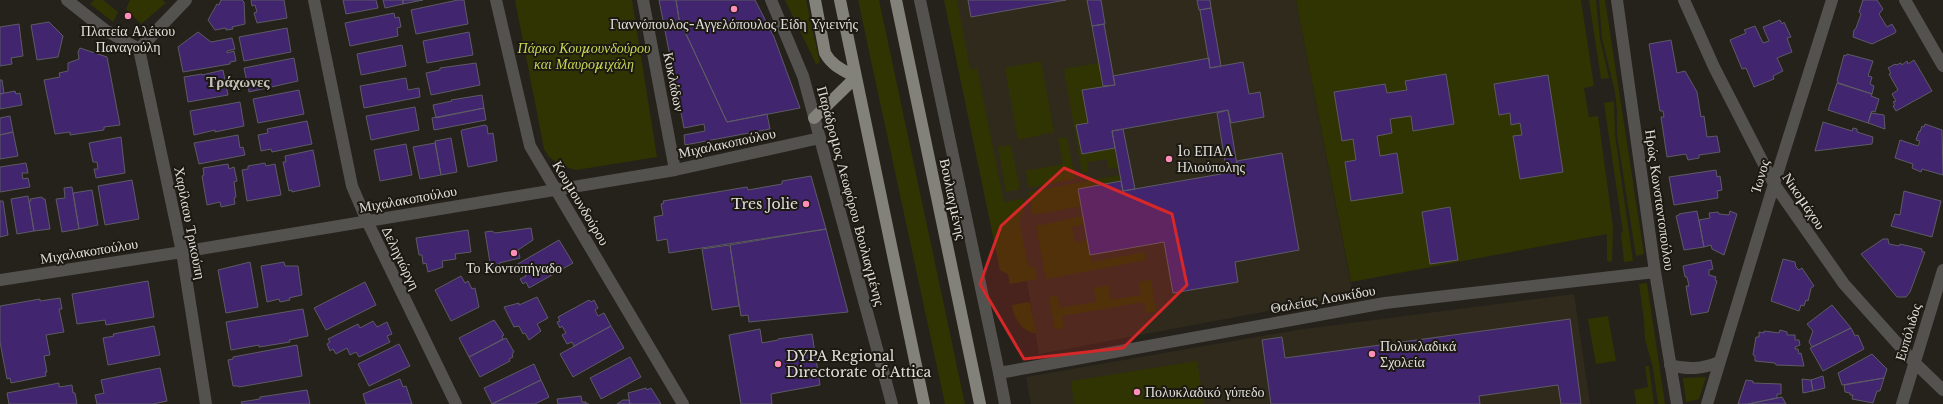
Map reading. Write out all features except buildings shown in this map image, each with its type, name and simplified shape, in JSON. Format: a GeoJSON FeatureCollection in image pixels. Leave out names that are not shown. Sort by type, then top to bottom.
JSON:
{"type":"FeatureCollection","features":[{"type":"Feature","properties":{"kind":"main road"},"geometry":{"type":"LineString","coordinates":[[815,0],[825,53],[836,67],[856,77]]}},
{"type":"Feature","properties":{"kind":"main road"},"geometry":{"type":"LineString","coordinates":[[840,0],[924,404]]}},
{"type":"Feature","properties":{"kind":"main road","name":"Βουλιαγμένης"},"geometry":{"type":"LineString","coordinates":[[896,0],[980,404]]}},
{"type":"Feature","properties":{"kind":"main road"},"geometry":{"type":"LineString","coordinates":[[814,118],[856,77]]}},
{"type":"Feature","properties":{"kind":"street"},"geometry":{"type":"LineString","coordinates":[[67,0],[104,30],[139,49],[186,0]]}},
{"type":"Feature","properties":{"kind":"street","name":"Δεληγιώργη"},"geometry":{"type":"LineString","coordinates":[[314,0],[352,186],[367,221],[456,404]]}},
{"type":"Feature","properties":{"kind":"street","name":"Κουμουνδούρου"},"geometry":{"type":"LineString","coordinates":[[496,0],[528,140],[683,404]]}},
{"type":"Feature","properties":{"kind":"street","name":"Κυκλάδων"},"geometry":{"type":"LineString","coordinates":[[643,0],[675,170]]}},
{"type":"Feature","properties":{"kind":"street","name":"Παράδρομος Λεωφόρου Βουλιαγμένης"},"geometry":{"type":"LineString","coordinates":[[771,0],[798,63],[820,138],[892,404]]}},
{"type":"Feature","properties":{"kind":"street"},"geometry":{"type":"LineString","coordinates":[[920,0],[1005,404]]}},
{"type":"Feature","properties":{"kind":"street","name":"Ηρώς Κωνσταντοπούλου"},"geometry":{"type":"LineString","coordinates":[[1617,0],[1655,272],[1677,404]]}},
{"type":"Feature","properties":{"kind":"street","name":"Νικομάχου"},"geometry":{"type":"LineString","coordinates":[[1684,0],[1714,67],[1774,184],[1844,284],[1914,362],[1943,390]]}},
{"type":"Feature","properties":{"kind":"street","name":"Ίωνος"},"geometry":{"type":"LineString","coordinates":[[1707,404],[1832,0]]}},
{"type":"Feature","properties":{"kind":"street"},"geometry":{"type":"LineString","coordinates":[[1905,0],[1943,66]]}},
{"type":"Feature","properties":{"kind":"street","name":"Χαρίλαου Τρικούπη"},"geometry":{"type":"LineString","coordinates":[[139,49],[182,252],[206,404]]}},
{"type":"Feature","properties":{"kind":"street","name":"Μιχαλακοπούλου"},"geometry":{"type":"LineString","coordinates":[[0,280],[182,252],[555,188],[675,170],[820,138]]}},
{"type":"Feature","properties":{"kind":"street","name":"Ευπόλιδος"},"geometry":{"type":"LineString","coordinates":[[1902,404],[1943,270]]}},
{"type":"Feature","properties":{"kind":"street","name":"Θαλείας Λουκίδου"},"geometry":{"type":"LineString","coordinates":[[999,373],[1385,303],[1655,272]]}},
{"type":"Feature","properties":{"kind":"street"},"geometry":{"type":"LineString","coordinates":[[1670,365],[1694,369],[1707,367],[1719,362]]}},
{"type":"Feature","properties":{"kind":"highlighted area"},"geometry":{"type":"Polygon","coordinates":[[[1064,168],[1172,214],[1187,285],[1123,348],[1024,359],[980,284],[1001,226],[1064,168]]]}},
{"type":"Feature","properties":{"kind":"shaded area"},"geometry":{"type":"Polygon","coordinates":[[[944,0],[1296,0],[1353,295],[1039,354],[1027,281],[1010,284],[1008,274],[1000,270],[944,0]]]}},
{"type":"Feature","properties":{"kind":"shaded area","name":"Πολυκλαδικά Σχολεία"},"geometry":{"type":"Polygon","coordinates":[[[1574,294],[1590,404],[1031,404],[1026,377],[1297,330],[1574,294]]]}},
{"type":"Feature","properties":{"kind":"green space"},"geometry":{"type":"Polygon","coordinates":[[[94,0],[103,0],[118,12],[113,22],[90,4],[94,0]]]}},
{"type":"Feature","properties":{"kind":"green space"},"geometry":{"type":"Polygon","coordinates":[[[130,0],[162,0],[166,3],[141,24],[126,9],[130,0]]]}},
{"type":"Feature","properties":{"kind":"green space","name":"Πάρκο Κουμουνδούρου και Μαυρομιχάλη"},"geometry":{"type":"Polygon","coordinates":[[[515,0],[632,0],[657,157],[576,170],[560,165],[549,157],[544,149],[515,0]]]}},
{"type":"Feature","properties":{"kind":"green space"},"geometry":{"type":"Polygon","coordinates":[[[785,0],[806,0],[820,63],[816,64],[785,0]]]}},
{"type":"Feature","properties":{"kind":"green space"},"geometry":{"type":"Polygon","coordinates":[[[858,0],[879,0],[965,404],[945,404],[858,0]]]}},
{"type":"Feature","properties":{"kind":"green space"},"geometry":{"type":"Polygon","coordinates":[[[944,0],[957,0],[970,69],[977,68],[1004,202],[1023,199],[1024,209],[1019,221],[1028,266],[1035,268],[1037,279],[1010,284],[1008,274],[1000,270],[944,0]]]}},
{"type":"Feature","properties":{"kind":"green space"},"geometry":{"type":"Polygon","coordinates":[[[1296,0],[1581,0],[1594,86],[1584,88],[1589,117],[1598,116],[1613,227],[1612,262],[1607,261],[1607,234],[1351,282],[1296,0]]]}},
{"type":"Feature","properties":{"kind":"green space"},"geometry":{"type":"Polygon","coordinates":[[[1589,0],[1596,0],[1600,39],[1609,78],[1601,79],[1589,0]]]}},
{"type":"Feature","properties":{"kind":"green space"},"geometry":{"type":"Polygon","coordinates":[[[1599,0],[1605,0],[1644,254],[1636,256],[1617,135],[1615,92],[1602,38],[1599,0]]]}},
{"type":"Feature","properties":{"kind":"green space"},"geometry":{"type":"Polygon","coordinates":[[[1041,61],[1054,132],[1018,140],[1005,68],[1041,61]]]}},
{"type":"Feature","properties":{"kind":"green space"},"geometry":{"type":"Polygon","coordinates":[[[1099,63],[1103,86],[1082,90],[1088,123],[1076,125],[1082,154],[1115,148],[1119,168],[1109,169],[1107,159],[1087,162],[1088,172],[1082,173],[1064,69],[1099,63]]]}},
{"type":"Feature","properties":{"kind":"green space"},"geometry":{"type":"Polygon","coordinates":[[[1614,101],[1615,135],[1633,261],[1624,262],[1621,233],[1623,232],[1604,103],[1614,101]]]}},
{"type":"Feature","properties":{"kind":"green space"},"geometry":{"type":"Polygon","coordinates":[[[1067,137],[1075,179],[1029,188],[1026,171],[1063,164],[1058,139],[1067,137]]]}},
{"type":"Feature","properties":{"kind":"green space"},"geometry":{"type":"Polygon","coordinates":[[[1011,145],[1020,189],[1006,192],[998,147],[1011,145]]]}},
{"type":"Feature","properties":{"kind":"green space"},"geometry":{"type":"Polygon","coordinates":[[[1120,175],[1121,181],[1079,189],[1082,206],[1033,215],[1029,192],[1120,175]]]}},
{"type":"Feature","properties":{"kind":"green space"},"geometry":{"type":"Polygon","coordinates":[[[1083,216],[1085,224],[1072,227],[1075,243],[1087,240],[1092,262],[1144,252],[1146,260],[1046,279],[1036,226],[1083,216]]]}},
{"type":"Feature","properties":{"kind":"green space"},"geometry":{"type":"Polygon","coordinates":[[[1151,280],[1156,312],[1146,313],[1144,302],[1062,316],[1064,328],[1055,330],[1049,297],[1057,296],[1060,308],[1096,302],[1094,288],[1109,285],[1111,300],[1141,295],[1139,282],[1151,280]]]}},
{"type":"Feature","properties":{"kind":"green space"},"geometry":{"type":"Polygon","coordinates":[[[1647,283],[1665,404],[1658,404],[1653,368],[1645,339],[1639,284],[1647,283]]]}},
{"type":"Feature","properties":{"kind":"green space"},"geometry":{"type":"Polygon","coordinates":[[[1030,302],[1036,333],[1026,330],[1019,323],[1014,314],[1012,305],[1030,302]]]}},
{"type":"Feature","properties":{"kind":"green space"},"geometry":{"type":"Polygon","coordinates":[[[1608,316],[1616,361],[1596,364],[1588,319],[1608,316]]]}},
{"type":"Feature","properties":{"kind":"green space","name":"Πολυκλαδικό γύπεδο"},"geometry":{"type":"Polygon","coordinates":[[[1197,361],[1204,404],[1074,404],[1071,381],[1197,361]]]}},
{"type":"Feature","properties":{"kind":"green space"},"geometry":{"type":"Polygon","coordinates":[[[1645,366],[1649,366],[1654,404],[1636,404],[1634,390],[1648,387],[1645,366]]]}},
{"type":"Feature","properties":{"kind":"green space"},"geometry":{"type":"Polygon","coordinates":[[[1706,377],[1699,399],[1686,402],[1683,378],[1706,377]]]}},
{"type":"Feature","properties":{"kind":"place","name":"Γιαννόπουλος-Αγγελόπουλος Είδη Υγιεινής"},"geometry":{"type":"Point","coordinates":[734,9]}},
{"type":"Feature","properties":{"kind":"place","name":"Πλατεία Αλέκου Παναγούλη"},"geometry":{"type":"Point","coordinates":[128,16]}},
{"type":"Feature","properties":{"kind":"place","name":"1ο ΕΠΑΛ Ηλιούπολης"},"geometry":{"type":"Point","coordinates":[1169,159]}},
{"type":"Feature","properties":{"kind":"place","name":"Tres Jolie"},"geometry":{"type":"Point","coordinates":[806,204]}},
{"type":"Feature","properties":{"kind":"place","name":"Το Κοντοπήγαδο"},"geometry":{"type":"Point","coordinates":[514,253]}},
{"type":"Feature","properties":{"kind":"place","name":"Πολυκλαδικά Σχολεία"},"geometry":{"type":"Point","coordinates":[1372,354]}},
{"type":"Feature","properties":{"kind":"place","name":"DYPA Regional Directorate of Attica"},"geometry":{"type":"Point","coordinates":[778,364]}},
{"type":"Feature","properties":{"kind":"place","name":"Πολυκλαδικό γύπεδο"},"geometry":{"type":"Point","coordinates":[1137,392]}},
{"type":"Feature","properties":{"kind":"district","name":"Τράχωνες"},"geometry":{"type":"Point","coordinates":[238,81]}}]}
